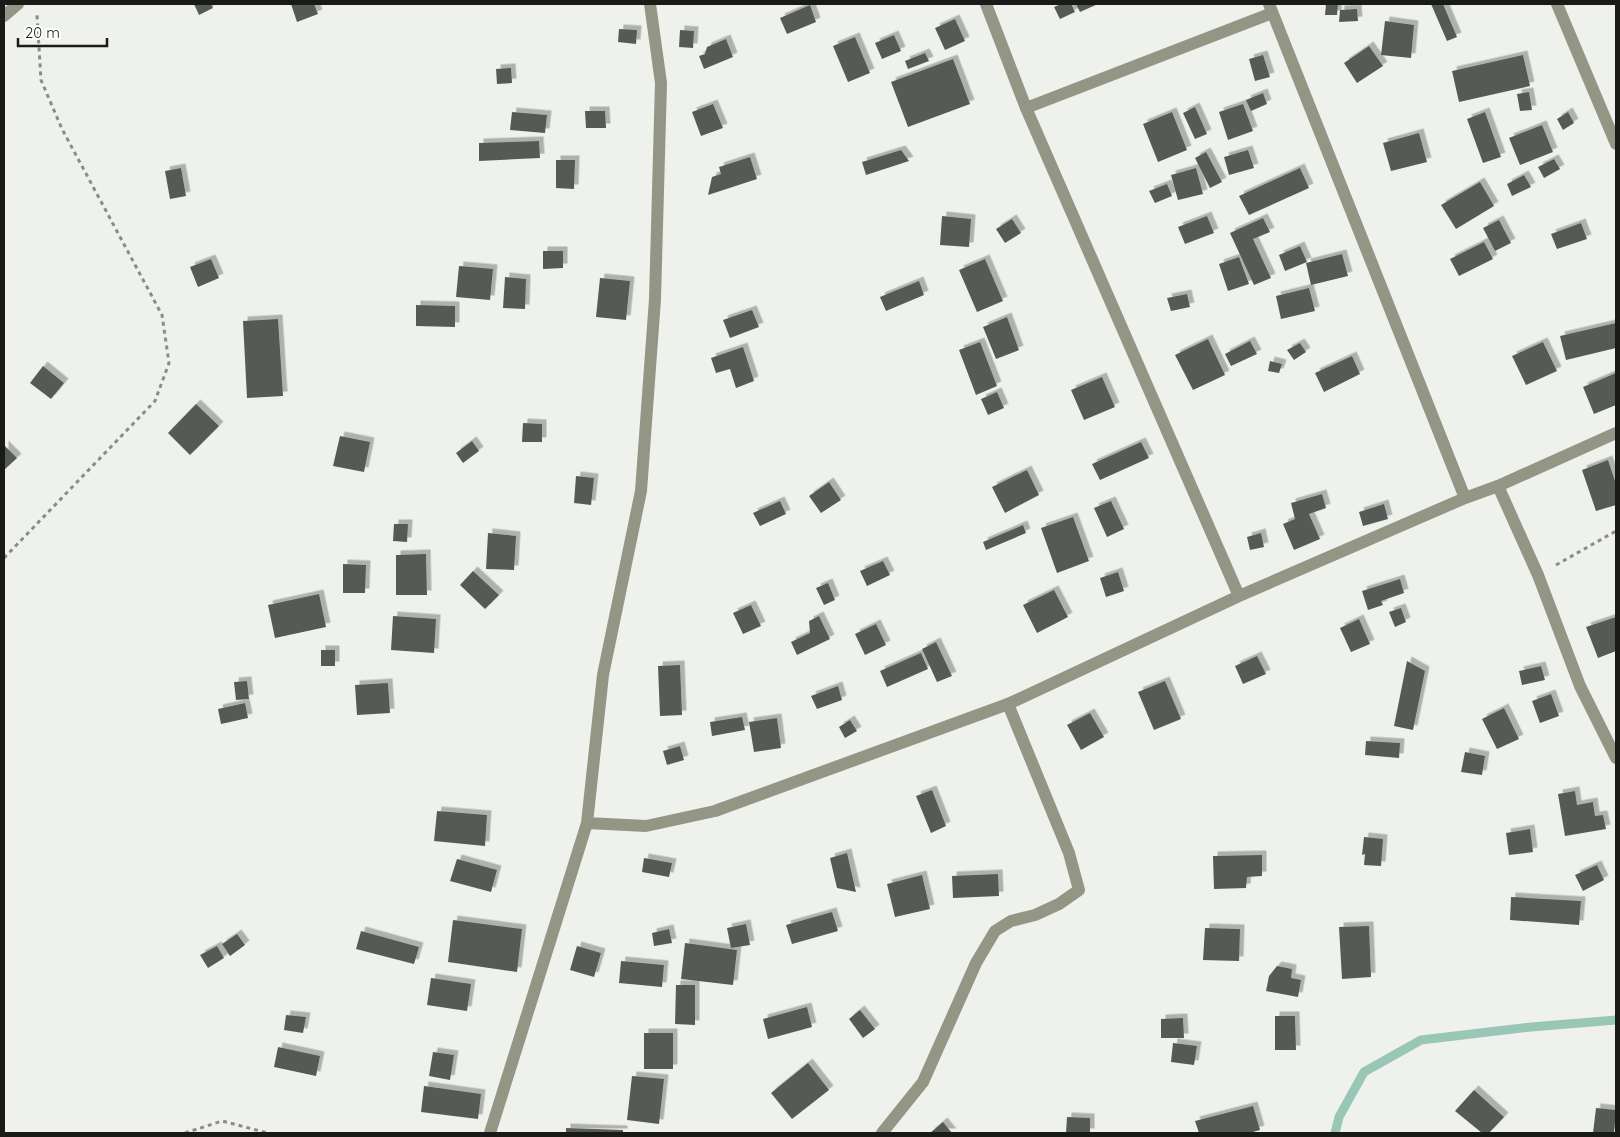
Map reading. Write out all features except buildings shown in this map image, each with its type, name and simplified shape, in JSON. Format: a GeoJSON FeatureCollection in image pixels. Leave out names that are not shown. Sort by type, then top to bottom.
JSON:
{"type":"FeatureCollection","features":[{"type":"Feature","properties":{"kind":"street"},"geometry":{"type":"LineString","coordinates":[[4,16],[18,4]]}},
{"type":"Feature","properties":{"kind":"street"},"geometry":{"type":"LineString","coordinates":[[490,1133],[587,823],[603,675],[641,491],[655,299],[661,83],[650,4]]}},
{"type":"Feature","properties":{"kind":"street"},"geometry":{"type":"LineString","coordinates":[[986,4],[1026,108],[1239,596]]}},
{"type":"Feature","properties":{"kind":"street"},"geometry":{"type":"LineString","coordinates":[[1557,4],[1616,144]]}},
{"type":"Feature","properties":{"kind":"street"},"geometry":{"type":"LineString","coordinates":[[1026,108],[1270,8],[1465,498]]}},
{"type":"Feature","properties":{"kind":"street"},"geometry":{"type":"LineString","coordinates":[[587,823],[646,826],[715,811],[1008,704],[1239,596],[1465,498],[1498,486],[1616,433]]}},
{"type":"Feature","properties":{"kind":"street"},"geometry":{"type":"LineString","coordinates":[[1498,486],[1538,575],[1580,686],[1616,758]]}},
{"type":"Feature","properties":{"kind":"street"},"geometry":{"type":"LineString","coordinates":[[882,1133],[923,1082],[976,963],[995,931],[1011,921],[1035,915],[1059,904],[1079,890],[1070,853],[1008,704]]}},
{"type":"Feature","properties":{"kind":"path"},"geometry":{"type":"LineString","coordinates":[[4,558],[155,402],[169,364],[162,314],[62,129],[41,80],[37,13]]}},
{"type":"Feature","properties":{"kind":"path"},"geometry":{"type":"LineString","coordinates":[[1538,575],[1616,531]]}},
{"type":"Feature","properties":{"kind":"path"},"geometry":{"type":"LineString","coordinates":[[185,1133],[222,1121],[268,1133]]}},
{"type":"Feature","properties":{"kind":"waterway"},"geometry":{"type":"LineString","coordinates":[[1335,1133],[1339,1117],[1364,1072],[1421,1040],[1531,1027],[1616,1020]]}}]}
